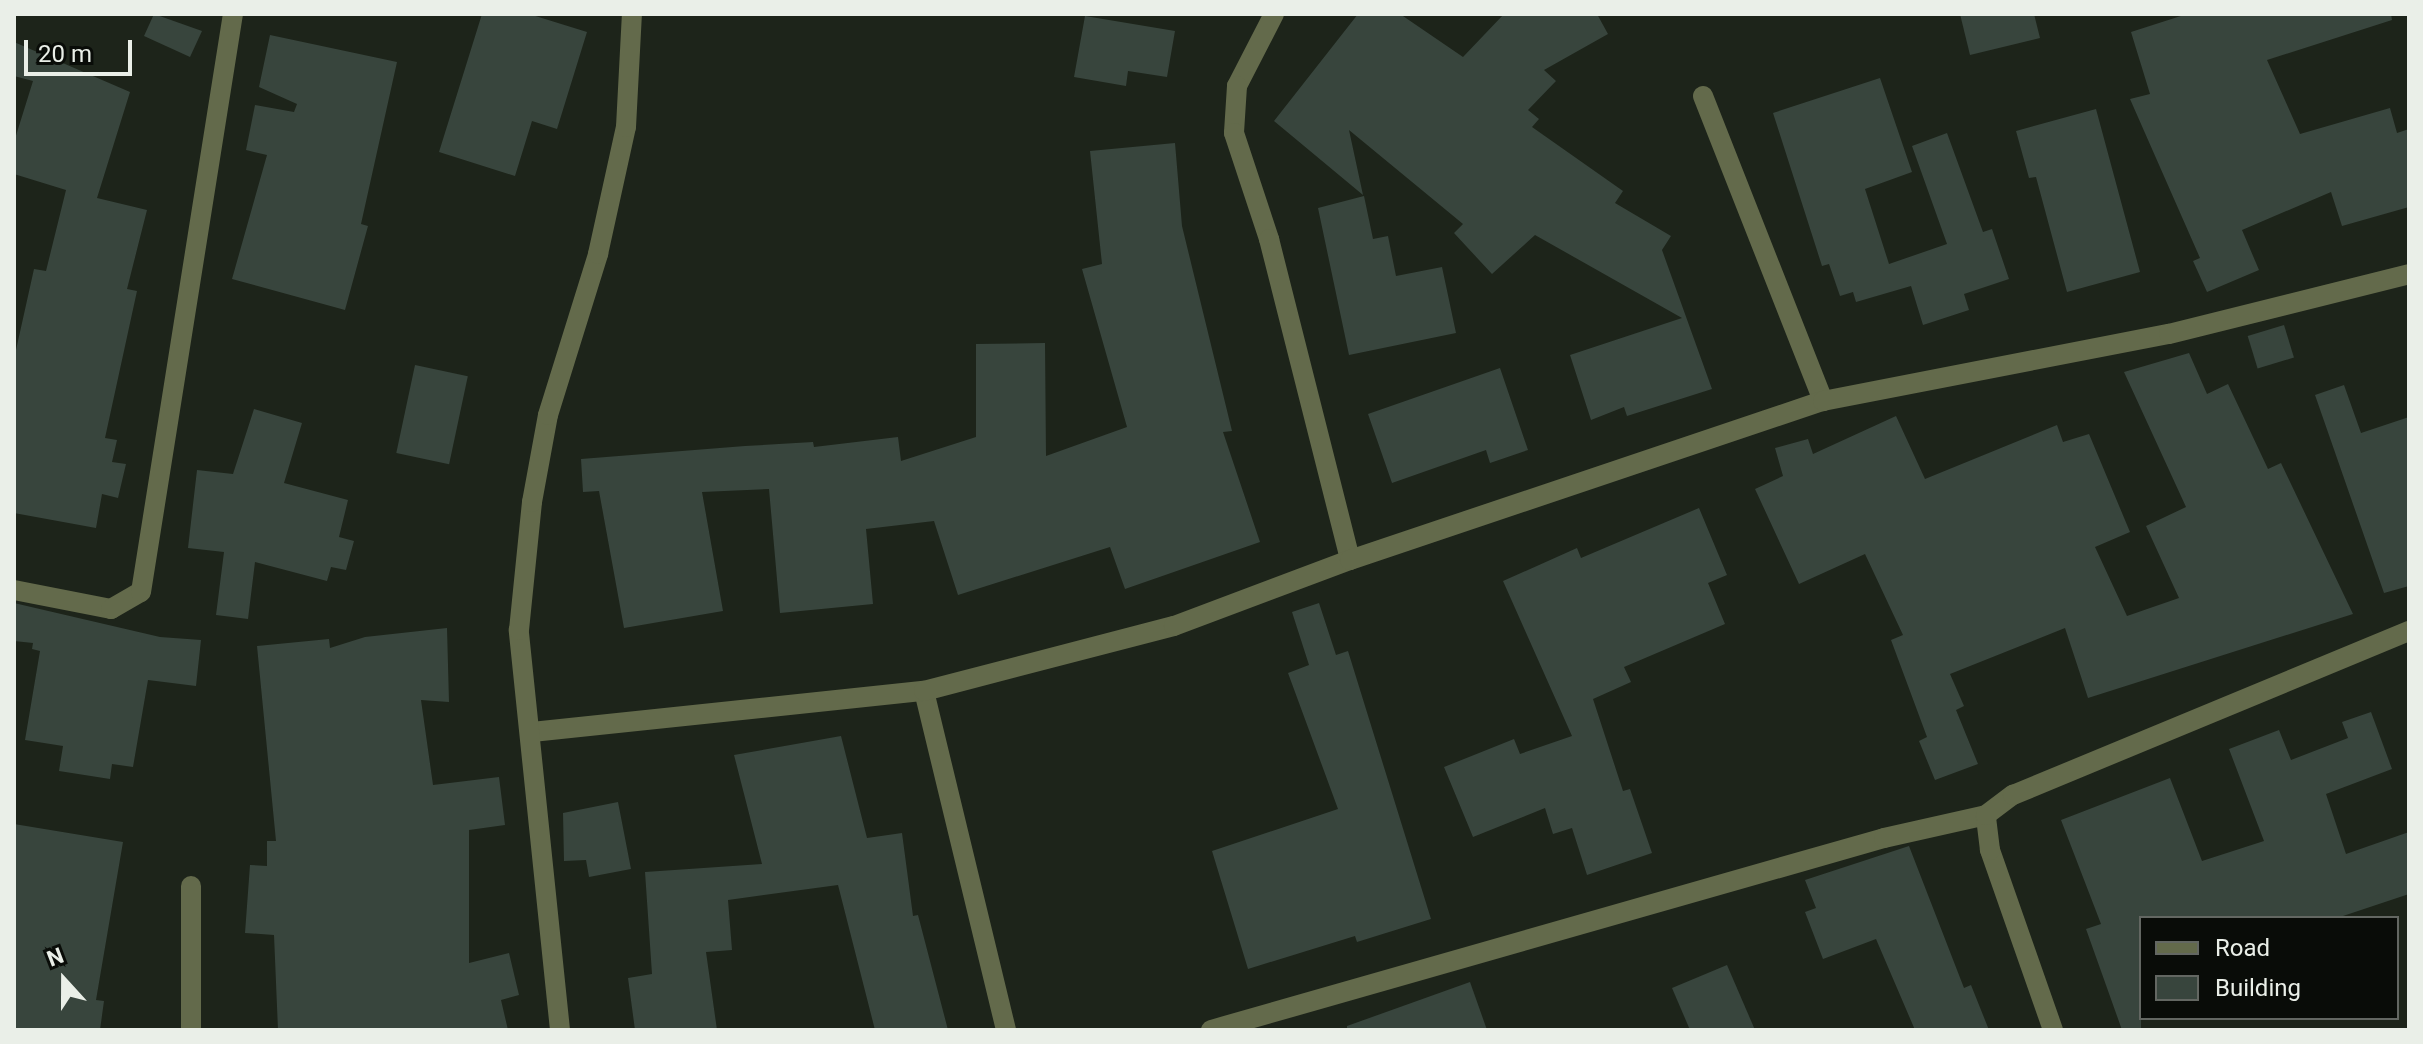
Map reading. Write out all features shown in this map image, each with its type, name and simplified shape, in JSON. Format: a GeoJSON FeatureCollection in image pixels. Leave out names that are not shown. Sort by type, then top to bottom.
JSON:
{"type":"FeatureCollection","features":[{"type":"Feature","properties":{"kind":"street"},"geometry":{"type":"LineString","coordinates":[[14,590],[111,609],[141,592],[233,14]]}},
{"type":"Feature","properties":{"kind":"street"},"geometry":{"type":"LineString","coordinates":[[560,1030],[532,732],[520,675],[519,630],[532,502],[548,415],[598,254],[626,127],[632,14]]}},
{"type":"Feature","properties":{"kind":"street"},"geometry":{"type":"LineString","coordinates":[[1274,14],[1237,86],[1234,133],[1269,239],[1350,560]]}},
{"type":"Feature","properties":{"kind":"street"},"geometry":{"type":"LineString","coordinates":[[1703,96],[1823,401]]}},
{"type":"Feature","properties":{"kind":"street"},"geometry":{"type":"LineString","coordinates":[[532,732],[924,691],[1174,626],[1350,560],[1823,401],[2169,334],[2409,274]]}},
{"type":"Feature","properties":{"kind":"street"},"geometry":{"type":"LineString","coordinates":[[1211,1030],[1884,838],[1986,815],[2013,795],[2409,631]]}},
{"type":"Feature","properties":{"kind":"street"},"geometry":{"type":"LineString","coordinates":[[924,691],[1006,1030]]}},
{"type":"Feature","properties":{"kind":"street"},"geometry":{"type":"LineString","coordinates":[[1986,815],[1990,850],[2053,1030]]}},
{"type":"Feature","properties":{"kind":"street"},"geometry":{"type":"LineString","coordinates":[[191,886],[191,1030]]}},
{"type":"Feature","properties":{"kind":"building"},"geometry":{"type":"Polygon","coordinates":[[[154,14],[202,31],[190,57],[144,36],[154,14]]]}},
{"type":"Feature","properties":{"kind":"building"},"geometry":{"type":"Polygon","coordinates":[[[482,14],[529,14],[587,32],[557,129],[532,121],[515,176],[439,152],[482,14]]]}},
{"type":"Feature","properties":{"kind":"building"},"geometry":{"type":"Polygon","coordinates":[[[1358,14],[1400,14],[1463,57],[1504,14],[1597,14],[1608,34],[1544,70],[1556,81],[1528,110],[1539,119],[1532,127],[1623,191],[1615,203],[1671,236],[1662,250],[1712,389],[1627,416],[1624,407],[1591,420],[1570,355],[1682,318],[1535,235],[1492,274],[1454,233],[1463,224],[1349,130],[1363,195],[1274,121],[1358,14]]]}},
{"type":"Feature","properties":{"kind":"building"},"geometry":{"type":"Polygon","coordinates":[[[1960,14],[2034,14],[2040,38],[1970,55],[1960,14]]]}},
{"type":"Feature","properties":{"kind":"building"},"geometry":{"type":"Polygon","coordinates":[[[2187,14],[2391,14],[2392,20],[2267,60],[2300,134],[2390,108],[2397,133],[2409,129],[2409,207],[2342,226],[2331,192],[2242,230],[2259,270],[2207,292],[2193,261],[2200,258],[2130,99],[2150,94],[2131,32],[2187,14]]]}},
{"type":"Feature","properties":{"kind":"building"},"geometry":{"type":"Polygon","coordinates":[[[1085,16],[1175,31],[1167,77],[1128,71],[1126,86],[1074,77],[1085,16]]]}},
{"type":"Feature","properties":{"kind":"building"},"geometry":{"type":"Polygon","coordinates":[[[270,35],[397,62],[361,224],[368,226],[345,310],[232,279],[267,155],[246,150],[255,105],[294,112],[297,104],[259,87],[270,35]]]}},
{"type":"Feature","properties":{"kind":"building"},"geometry":{"type":"Polygon","coordinates":[[[14,42],[130,92],[97,198],[147,210],[127,289],[137,291],[105,438],[117,440],[112,462],[126,464],[118,498],[102,494],[96,528],[14,513],[14,359],[34,269],[46,271],[66,190],[14,174],[14,142],[33,81],[14,76],[14,42]]]}},
{"type":"Feature","properties":{"kind":"building"},"geometry":{"type":"Polygon","coordinates":[[[1880,78],[1912,172],[1865,189],[1889,264],[1947,244],[1912,146],[1947,133],[1983,232],[1992,229],[2009,279],[1964,294],[1969,310],[1923,325],[1911,286],[1856,302],[1853,292],[1840,296],[1829,264],[1822,266],[1773,113],[1880,78]]]}},
{"type":"Feature","properties":{"kind":"building"},"geometry":{"type":"Polygon","coordinates":[[[2096,109],[2140,272],[2067,292],[2036,177],[2029,178],[2016,131],[2096,109]]]}},
{"type":"Feature","properties":{"kind":"building"},"geometry":{"type":"Polygon","coordinates":[[[1175,143],[1182,226],[1232,431],[1223,432],[1260,542],[1125,589],[1110,547],[958,595],[934,521],[866,529],[873,604],[780,613],[769,489],[702,492],[723,611],[624,628],[599,491],[583,492],[581,459],[813,442],[814,447],[898,437],[901,461],[976,437],[976,344],[1045,343],[1046,456],[1127,427],[1082,269],[1102,264],[1090,151],[1175,143]]]}},
{"type":"Feature","properties":{"kind":"building"},"geometry":{"type":"Polygon","coordinates":[[[1364,196],[1373,239],[1388,236],[1396,276],[1442,267],[1456,333],[1349,355],[1318,208],[1364,196]]]}},
{"type":"Feature","properties":{"kind":"building"},"geometry":{"type":"Polygon","coordinates":[[[2284,325],[2294,358],[2258,369],[2248,336],[2284,325]]]}},
{"type":"Feature","properties":{"kind":"building"},"geometry":{"type":"Polygon","coordinates":[[[2189,353],[2207,394],[2228,384],[2268,469],[2281,463],[2353,614],[2088,698],[2065,628],[1950,674],[1964,706],[1956,710],[1978,764],[1935,780],[1919,741],[1927,737],[1891,640],[1903,635],[1865,554],[1799,584],[1755,489],[1783,476],[1775,448],[1808,439],[1813,454],[1896,416],[1925,479],[2057,425],[2063,442],[2089,434],[2130,532],[2095,547],[2127,616],[2179,598],[2146,526],[2186,507],[2124,372],[2189,353]]]}},
{"type":"Feature","properties":{"kind":"building"},"geometry":{"type":"Polygon","coordinates":[[[415,365],[468,376],[449,464],[396,453],[415,365]]]}},
{"type":"Feature","properties":{"kind":"building"},"geometry":{"type":"Polygon","coordinates":[[[1500,368],[1528,450],[1490,463],[1486,450],[1392,483],[1368,414],[1500,368]]]}},
{"type":"Feature","properties":{"kind":"building"},"geometry":{"type":"Polygon","coordinates":[[[2344,385],[2361,433],[2409,417],[2409,586],[2384,593],[2315,395],[2344,385]]]}},
{"type":"Feature","properties":{"kind":"building"},"geometry":{"type":"Polygon","coordinates":[[[254,409],[302,423],[284,483],[348,500],[339,537],[354,541],[346,570],[331,567],[327,581],[255,562],[248,619],[216,615],[224,552],[188,548],[197,470],[233,474],[254,409]]]}},
{"type":"Feature","properties":{"kind":"building"},"geometry":{"type":"Polygon","coordinates":[[[1699,508],[1727,575],[1708,583],[1725,624],[1624,667],[1631,682],[1593,699],[1623,791],[1630,789],[1652,853],[1587,875],[1572,828],[1553,834],[1545,808],[1473,837],[1444,767],[1514,739],[1520,754],[1572,736],[1503,581],[1577,548],[1581,558],[1699,508]]]}},
{"type":"Feature","properties":{"kind":"building"},"geometry":{"type":"Polygon","coordinates":[[[14,603],[160,637],[201,640],[196,686],[148,680],[133,767],[112,764],[110,779],[59,771],[63,746],[25,740],[40,651],[32,649],[33,643],[14,641],[14,603]]]}},
{"type":"Feature","properties":{"kind":"building"},"geometry":{"type":"Polygon","coordinates":[[[1319,603],[1336,655],[1348,651],[1431,919],[1357,942],[1355,936],[1248,969],[1212,851],[1338,809],[1288,673],[1309,665],[1292,612],[1319,603]]]}},
{"type":"Feature","properties":{"kind":"building"},"geometry":{"type":"Polygon","coordinates":[[[447,628],[449,702],[421,700],[433,785],[499,777],[505,825],[469,830],[469,963],[509,953],[519,995],[501,1000],[508,1030],[278,1030],[274,935],[245,933],[250,865],[267,866],[267,841],[276,841],[257,646],[329,639],[330,648],[365,637],[447,628]]]}},
{"type":"Feature","properties":{"kind":"building"},"geometry":{"type":"Polygon","coordinates":[[[2371,712],[2392,769],[2326,794],[2346,854],[2409,832],[2409,894],[2343,916],[2139,916],[2141,1030],[2122,1030],[2086,929],[2101,924],[2061,820],[2170,778],[2202,861],[2264,841],[2229,749],[2279,730],[2291,760],[2348,738],[2342,722],[2371,712]]]}},
{"type":"Feature","properties":{"kind":"building"},"geometry":{"type":"Polygon","coordinates":[[[841,736],[867,838],[902,833],[913,916],[918,915],[948,1030],[875,1030],[838,885],[728,900],[732,950],[706,952],[717,1030],[635,1030],[628,978],[652,974],[645,872],[762,864],[734,755],[841,736]]]}},
{"type":"Feature","properties":{"kind":"building"},"geometry":{"type":"Polygon","coordinates":[[[618,802],[631,869],[589,877],[586,860],[564,861],[563,813],[618,802]]]}},
{"type":"Feature","properties":{"kind":"building"},"geometry":{"type":"Polygon","coordinates":[[[14,824],[123,842],[96,1000],[104,1001],[100,1030],[14,1030],[14,824]]]}},
{"type":"Feature","properties":{"kind":"building"},"geometry":{"type":"Polygon","coordinates":[[[1909,846],[1964,988],[1971,985],[1989,1030],[1915,1030],[1876,939],[1823,959],[1805,912],[1816,908],[1805,880],[1909,846]]]}},
{"type":"Feature","properties":{"kind":"building"},"geometry":{"type":"Polygon","coordinates":[[[1727,965],[1755,1030],[1690,1030],[1672,988],[1727,965]]]}},
{"type":"Feature","properties":{"kind":"building"},"geometry":{"type":"Polygon","coordinates":[[[1470,982],[1487,1030],[1347,1030],[1347,1026],[1470,982]]]}}]}
